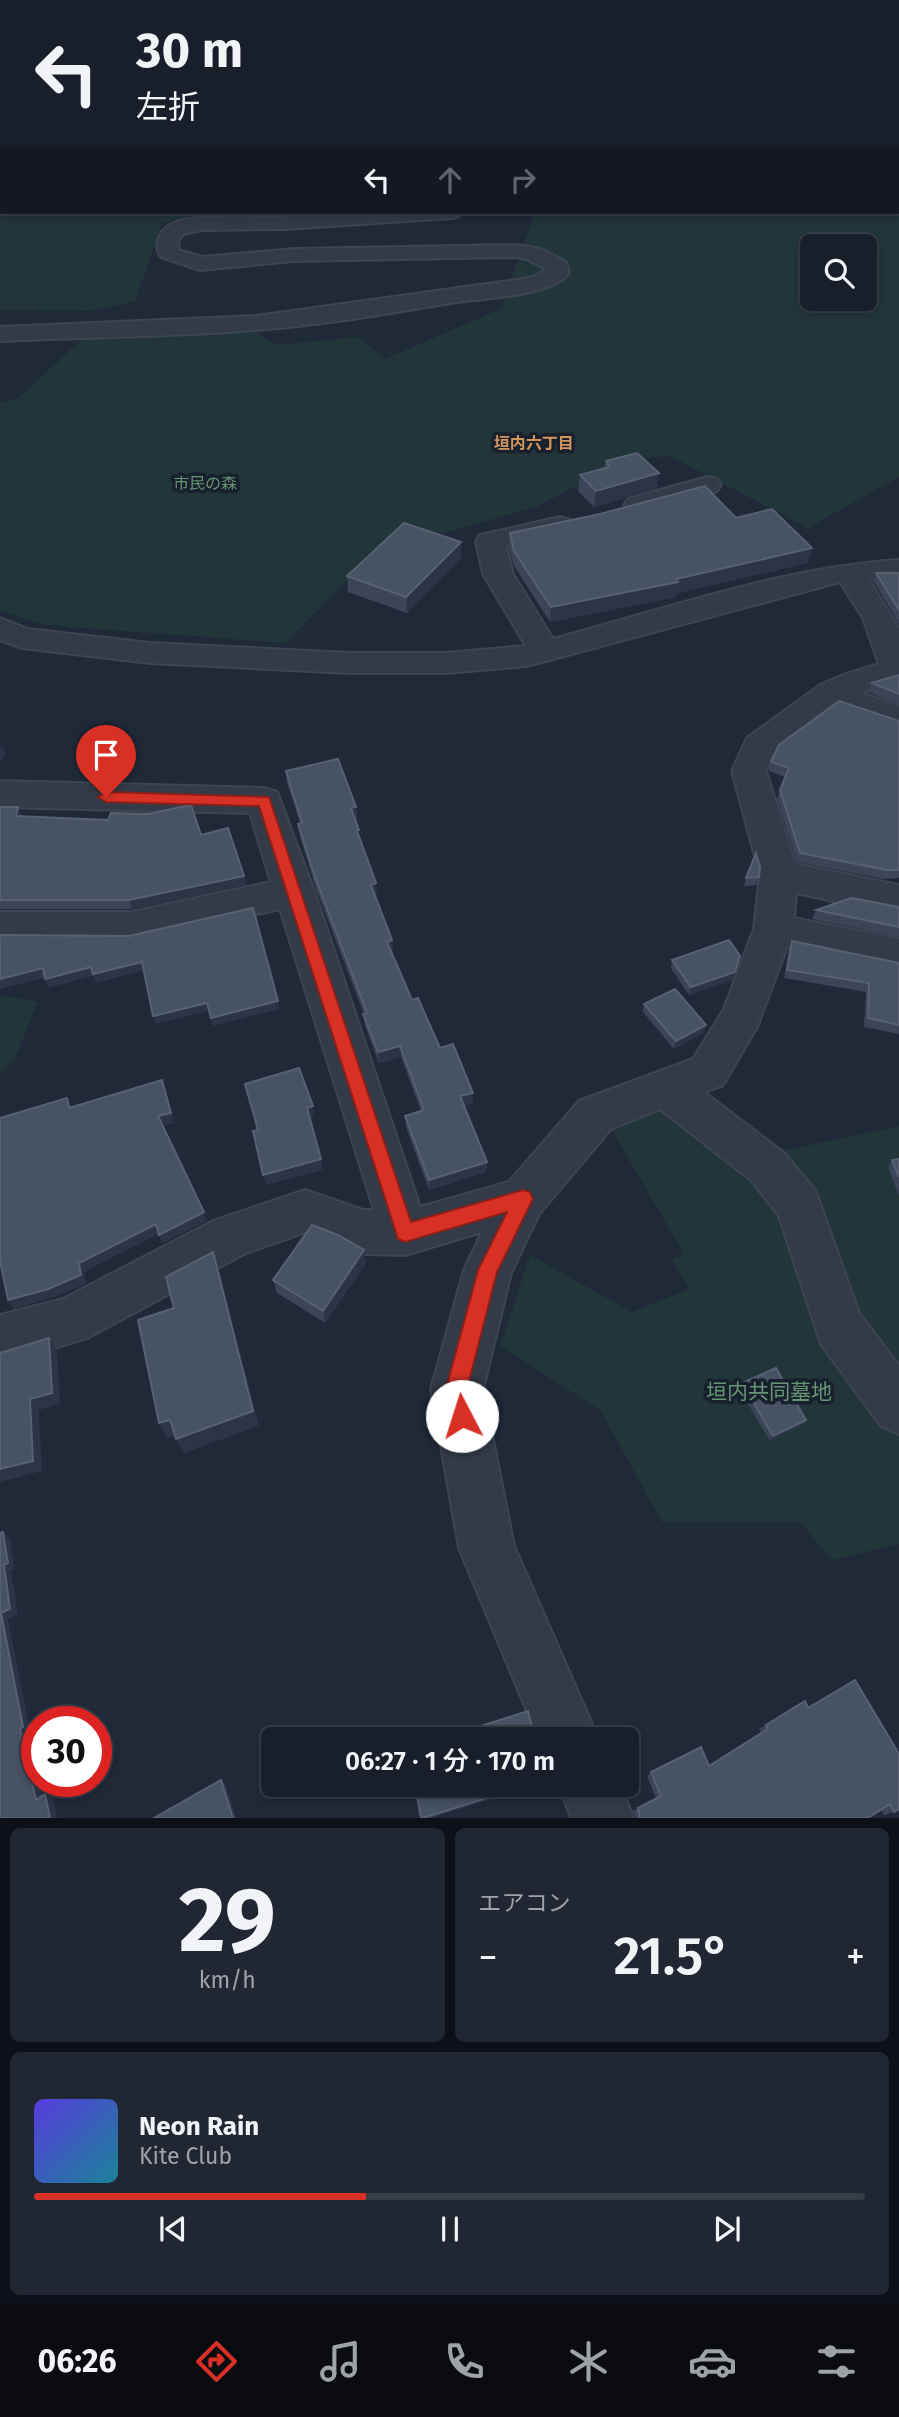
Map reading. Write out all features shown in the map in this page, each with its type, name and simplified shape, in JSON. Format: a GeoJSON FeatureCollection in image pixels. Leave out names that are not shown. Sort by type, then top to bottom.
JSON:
{"type":"FeatureCollection","features":[{"type":"Feature","properties":{"kind":"street"},"geometry":{"type":"LineString","coordinates":[[0,334],[154,329],[336,314],[516,287],[540,282],[558,274],[558,267],[552,262],[516,251],[294,255],[200,264],[168,253],[168,240],[177,229],[202,224],[285,223],[422,214]]}},
{"type":"Feature","properties":{"kind":"street"},"geometry":{"type":"LineString","coordinates":[[544,650],[498,574],[490,541],[602,516],[707,485]]}},
{"type":"Feature","properties":{"kind":"street"},"geometry":{"type":"LineString","coordinates":[[0,628],[22,638],[212,657],[445,663],[527,656],[781,587],[848,572],[899,569]]}},
{"type":"Feature","properties":{"kind":"street"},"geometry":{"type":"LineString","coordinates":[[563,1727],[487,1548],[457,1389],[488,1270],[523,1199],[595,1115],[708,1072],[742,1015],[774,929],[779,874],[749,771],[759,746],[832,693],[854,682],[898,670],[885,627],[863,590],[848,572]]}},
{"type":"Feature","properties":{"kind":"street"},"geometry":{"type":"LineString","coordinates":[[832,693],[899,719]]}},
{"type":"Feature","properties":{"kind":"street"},"geometry":{"type":"LineString","coordinates":[[0,794],[264,801],[405,1233]]}},
{"type":"Feature","properties":{"kind":"street"},"geometry":{"type":"LineString","coordinates":[[779,874],[899,900]]}},
{"type":"Feature","properties":{"kind":"street"},"geometry":{"type":"LineString","coordinates":[[0,928],[132,927],[295,891]]}},
{"type":"Feature","properties":{"kind":"street"},"geometry":{"type":"LineString","coordinates":[[774,929],[899,956]]}},
{"type":"Feature","properties":{"kind":"street"},"geometry":{"type":"LineString","coordinates":[[665,1088],[768,1167],[799,1205],[839,1327],[899,1408]]}},
{"type":"Feature","properties":{"kind":"street"},"geometry":{"type":"LineString","coordinates":[[0,1340],[70,1321],[230,1237],[305,1211],[363,1232],[405,1233],[523,1199]]}},
{"type":"Feature","properties":{"kind":"street"},"geometry":{"type":"LineString","coordinates":[[594,1797],[603,1818]]}},
{"type":"Feature","properties":{"kind":"green space"},"geometry":{"type":"Polygon","coordinates":[[[0,214],[214,214],[162,223],[135,301],[91,311],[0,310],[0,214]]]}},
{"type":"Feature","properties":{"kind":"green space","name":"市民の森"},"geometry":{"type":"Polygon","coordinates":[[[534,214],[899,214],[899,477],[808,528],[670,456],[627,460],[536,507],[366,555],[361,566],[286,643],[43,625],[0,611],[0,403],[19,398],[85,336],[250,327],[275,345],[359,337],[385,359],[500,309],[534,214]]]}},
{"type":"Feature","properties":{"kind":"green space"},"geometry":{"type":"Polygon","coordinates":[[[0,995],[38,1002],[14,1060],[0,1073],[0,995]]]}},
{"type":"Feature","properties":{"kind":"green space","name":"垣内共同墓地"},"geometry":{"type":"Polygon","coordinates":[[[666,1106],[740,1160],[899,1126],[899,1544],[832,1560],[800,1522],[662,1522],[600,1410],[500,1346],[530,1255],[632,1312],[689,1289],[672,1260],[683,1252],[611,1129],[666,1106]]]}},
{"type":"Feature","properties":{"kind":"building"},"geometry":{"type":"Polygon","coordinates":[[[637,453],[659,473],[596,491],[580,475],[609,467],[606,461],[637,453]]]}},
{"type":"Feature","properties":{"kind":"building"},"geometry":{"type":"Polygon","coordinates":[[[705,486],[736,518],[772,509],[812,548],[676,579],[678,582],[551,607],[514,551],[510,533],[600,514],[705,486]]]}},
{"type":"Feature","properties":{"kind":"building"},"geometry":{"type":"Polygon","coordinates":[[[404,523],[461,542],[406,597],[347,576],[404,523]]]}},
{"type":"Feature","properties":{"kind":"building"},"geometry":{"type":"Polygon","coordinates":[[[876,573],[899,573],[899,610],[876,573]]]}},
{"type":"Feature","properties":{"kind":"building"},"geometry":{"type":"Polygon","coordinates":[[[899,675],[899,694],[872,683],[899,675]]]}},
{"type":"Feature","properties":{"kind":"building"},"geometry":{"type":"Polygon","coordinates":[[[839,701],[899,721],[899,870],[800,853],[780,790],[789,768],[771,762],[779,745],[839,701]]]}},
{"type":"Feature","properties":{"kind":"building"},"geometry":{"type":"Polygon","coordinates":[[[338,759],[356,807],[351,808],[359,830],[357,831],[376,883],[371,885],[392,940],[387,942],[412,1000],[418,998],[440,1048],[453,1044],[473,1093],[460,1096],[487,1162],[429,1180],[405,1116],[424,1110],[400,1046],[378,1052],[363,1014],[367,1013],[315,877],[298,824],[302,823],[286,771],[338,759]]]}},
{"type":"Feature","properties":{"kind":"building"},"geometry":{"type":"Polygon","coordinates":[[[191,805],[201,835],[228,828],[244,876],[129,900],[0,900],[0,807],[18,807],[16,816],[108,820],[111,813],[148,814],[191,805]]]}},
{"type":"Feature","properties":{"kind":"building"},"geometry":{"type":"Polygon","coordinates":[[[756,853],[760,867],[759,877],[746,878],[756,853]]]}},
{"type":"Feature","properties":{"kind":"building"},"geometry":{"type":"Polygon","coordinates":[[[851,898],[899,907],[899,927],[816,910],[851,898]]]}},
{"type":"Feature","properties":{"kind":"building"},"geometry":{"type":"Polygon","coordinates":[[[253,908],[278,1001],[211,1018],[207,1003],[153,1016],[142,962],[93,974],[91,967],[45,979],[43,968],[0,979],[0,935],[129,936],[253,908]]]}},
{"type":"Feature","properties":{"kind":"building"},"geometry":{"type":"Polygon","coordinates":[[[729,940],[740,956],[735,972],[691,987],[672,960],[729,940]]]}},
{"type":"Feature","properties":{"kind":"building"},"geometry":{"type":"Polygon","coordinates":[[[792,941],[899,963],[899,1025],[868,1018],[869,983],[787,970],[792,941]]]}},
{"type":"Feature","properties":{"kind":"building"},"geometry":{"type":"Polygon","coordinates":[[[675,989],[706,1025],[676,1041],[644,1004],[675,989]]]}},
{"type":"Feature","properties":{"kind":"building"},"geometry":{"type":"Polygon","coordinates":[[[299,1068],[313,1106],[307,1108],[321,1159],[263,1175],[253,1131],[258,1130],[245,1084],[299,1068]]]}},
{"type":"Feature","properties":{"kind":"building"},"geometry":{"type":"Polygon","coordinates":[[[162,1080],[171,1113],[158,1116],[204,1212],[159,1235],[156,1224],[79,1263],[81,1275],[48,1289],[8,1300],[0,1261],[0,1118],[67,1098],[69,1108],[162,1080]]]}},
{"type":"Feature","properties":{"kind":"building"},"geometry":{"type":"Polygon","coordinates":[[[899,1159],[899,1177],[892,1160],[899,1159]]]}},
{"type":"Feature","properties":{"kind":"building"},"geometry":{"type":"Polygon","coordinates":[[[312,1225],[338,1235],[364,1250],[323,1311],[273,1280],[312,1225]]]}},
{"type":"Feature","properties":{"kind":"building"},"geometry":{"type":"Polygon","coordinates":[[[213,1252],[253,1411],[176,1439],[170,1420],[159,1423],[138,1320],[174,1308],[166,1277],[213,1252]]]}},
{"type":"Feature","properties":{"kind":"building"},"geometry":{"type":"Polygon","coordinates":[[[49,1338],[52,1393],[30,1399],[33,1461],[0,1469],[0,1353],[49,1338]]]}},
{"type":"Feature","properties":{"kind":"building"},"geometry":{"type":"Polygon","coordinates":[[[776,1368],[806,1420],[773,1436],[742,1383],[776,1368]]]}},
{"type":"Feature","properties":{"kind":"building"},"geometry":{"type":"Polygon","coordinates":[[[3,1532],[8,1563],[4,1565],[10,1609],[1,1613],[21,1717],[21,1797],[35,1797],[36,1800],[46,1797],[50,1818],[0,1818],[0,1533],[3,1532]]]}},
{"type":"Feature","properties":{"kind":"building"},"geometry":{"type":"Polygon","coordinates":[[[855,1680],[899,1754],[899,1809],[894,1812],[890,1804],[868,1818],[640,1818],[638,1808],[661,1796],[651,1772],[701,1747],[709,1766],[768,1729],[766,1725],[805,1701],[808,1708],[855,1680]]]}},
{"type":"Feature","properties":{"kind":"building"},"geometry":{"type":"Polygon","coordinates":[[[528,1711],[532,1727],[477,1727],[528,1711]]]}},
{"type":"Feature","properties":{"kind":"building"},"geometry":{"type":"Polygon","coordinates":[[[221,1780],[233,1818],[154,1818],[221,1780]]]}},
{"type":"Feature","properties":{"kind":"building"},"geometry":{"type":"Polygon","coordinates":[[[417,1797],[490,1797],[423,1818],[417,1797]]]}},
{"type":"Feature","properties":{"kind":"district","name":"垣内六丁目"},"geometry":{"type":"Point","coordinates":[534,443]}},
{"type":"Feature","properties":{"kind":"route"},"geometry":{"type":"LineString","coordinates":[[106,797],[264,801],[405,1233],[523,1199],[488,1270],[457,1389],[462,1416]]}}]}
